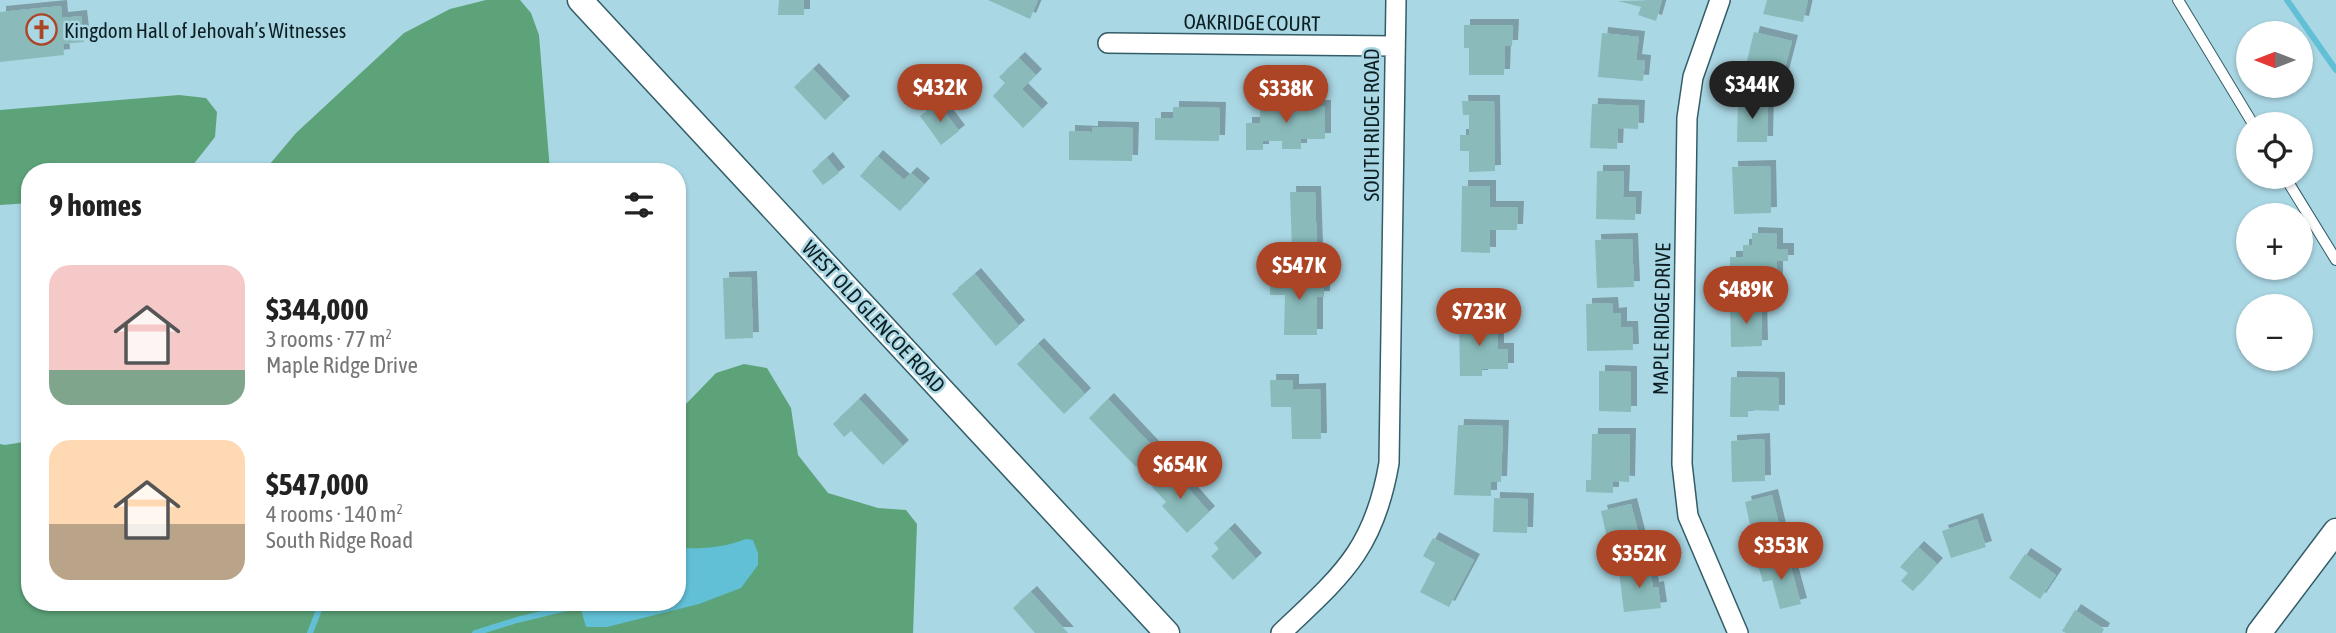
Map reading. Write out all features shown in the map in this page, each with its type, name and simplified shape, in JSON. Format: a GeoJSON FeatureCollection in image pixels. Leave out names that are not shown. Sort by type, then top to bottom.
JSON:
{"type":"FeatureCollection","features":[{"type":"Feature","properties":{"kind":"street","name":"WEST OLD GLENCOE ROAD"},"geometry":{"type":"LineString","coordinates":[[580,0],[1167,633]]}},
{"type":"Feature","properties":{"kind":"street","name":"SOUTH RIDGE ROAD"},"geometry":{"type":"LineString","coordinates":[[1281,633],[1346,569],[1372,527],[1383,496],[1389,463],[1396,0]]}},
{"type":"Feature","properties":{"kind":"street","name":"MAPLE RIDGE DRIVE"},"geometry":{"type":"LineString","coordinates":[[1720,0],[1693,77],[1687,118],[1682,464],[1688,516],[1738,633]]}},
{"type":"Feature","properties":{"kind":"street","name":"OAKRIDGE COURT"},"geometry":{"type":"LineString","coordinates":[[1108,43],[1395,46]]}},
{"type":"Feature","properties":{"kind":"street"},"geometry":{"type":"LineString","coordinates":[[2259,633],[2336,531]]}},
{"type":"Feature","properties":{"kind":"lane"},"geometry":{"type":"LineString","coordinates":[[2178,0],[2246,112]]}},
{"type":"Feature","properties":{"kind":"lane"},"geometry":{"type":"LineString","coordinates":[[2292,189],[2336,260]]}},
{"type":"Feature","properties":{"kind":"green space"},"geometry":{"type":"Polygon","coordinates":[[[486,0],[520,0],[531,13],[539,35],[549,163],[271,163],[296,133],[404,33],[450,9],[486,0]]]}},
{"type":"Feature","properties":{"kind":"green space"},"geometry":{"type":"Polygon","coordinates":[[[179,95],[206,98],[217,112],[215,137],[195,163],[21,163],[21,204],[0,205],[0,110],[179,95]]]}},
{"type":"Feature","properties":{"kind":"green space"},"geometry":{"type":"Polygon","coordinates":[[[744,364],[767,368],[791,408],[798,455],[828,493],[878,508],[906,510],[917,524],[913,633],[0,633],[0,444],[21,442],[21,611],[686,611],[686,404],[716,373],[744,364]]]}},
{"type":"Feature","properties":{"kind":"water"},"geometry":{"type":"Polygon","coordinates":[[[746,539],[753,540],[758,553],[758,565],[741,588],[686,607],[686,548],[729,544],[746,539]]]}},
{"type":"Feature","properties":{"kind":"water"},"geometry":{"type":"Polygon","coordinates":[[[582,611],[671,611],[607,627],[586,627],[582,611]]]}},
{"type":"Feature","properties":{"kind":"building"},"geometry":{"type":"Polygon","coordinates":[[[779,0],[804,0],[804,15],[778,15],[779,0]]]}},
{"type":"Feature","properties":{"kind":"building"},"geometry":{"type":"Polygon","coordinates":[[[988,0],[1038,0],[1030,19],[988,0]]]}},
{"type":"Feature","properties":{"kind":"building"},"geometry":{"type":"Polygon","coordinates":[[[1662,0],[1656,21],[1638,15],[1641,7],[1618,1],[1662,0]]]}},
{"type":"Feature","properties":{"kind":"building"},"geometry":{"type":"Polygon","coordinates":[[[1767,0],[1808,0],[1803,22],[1763,14],[1767,0]]]}},
{"type":"Feature","properties":{"kind":"building","name":"Kingdom Hall of Jehovah’s Witnesses"},"geometry":{"type":"Polygon","coordinates":[[[61,6],[62,18],[81,16],[84,42],[63,44],[64,55],[0,62],[0,12],[61,6]]]}},
{"type":"Feature","properties":{"kind":"building"},"geometry":{"type":"Polygon","coordinates":[[[1464,25],[1513,25],[1512,46],[1505,46],[1504,75],[1469,75],[1469,48],[1464,48],[1464,25]]]}},
{"type":"Feature","properties":{"kind":"building"},"geometry":{"type":"Polygon","coordinates":[[[1754,32],[1792,41],[1780,87],[1743,77],[1754,32]]]}},
{"type":"Feature","properties":{"kind":"building"},"geometry":{"type":"Polygon","coordinates":[[[1602,33],[1639,37],[1636,60],[1645,61],[1643,81],[1598,77],[1602,33]]]}},
{"type":"Feature","properties":{"kind":"building"},"geometry":{"type":"Polygon","coordinates":[[[1019,58],[1036,75],[1022,89],[1042,109],[1023,128],[993,96],[1005,83],[999,77],[1019,58]]]}},
{"type":"Feature","properties":{"kind":"building"},"geometry":{"type":"Polygon","coordinates":[[[813,69],[844,102],[825,120],[794,87],[813,69]]]}},
{"type":"Feature","properties":{"kind":"building"},"geometry":{"type":"Polygon","coordinates":[[[1738,100],[1768,101],[1767,142],[1737,142],[1738,100]]]}},
{"type":"Feature","properties":{"kind":"building"},"geometry":{"type":"Polygon","coordinates":[[[1260,101],[1301,101],[1301,106],[1325,106],[1325,139],[1301,139],[1301,149],[1282,149],[1282,141],[1263,141],[1263,150],[1246,150],[1246,123],[1260,123],[1260,101]]]}},
{"type":"Feature","properties":{"kind":"building"},"geometry":{"type":"Polygon","coordinates":[[[1462,101],[1494,101],[1495,171],[1469,172],[1469,151],[1460,151],[1460,135],[1469,135],[1469,115],[1463,115],[1462,101]]]}},
{"type":"Feature","properties":{"kind":"building"},"geometry":{"type":"Polygon","coordinates":[[[938,103],[959,131],[941,145],[920,116],[938,103]]]}},
{"type":"Feature","properties":{"kind":"building"},"geometry":{"type":"Polygon","coordinates":[[[1592,104],[1639,106],[1638,129],[1618,128],[1617,149],[1590,148],[1592,104]]]}},
{"type":"Feature","properties":{"kind":"building"},"geometry":{"type":"Polygon","coordinates":[[[1173,107],[1220,108],[1219,141],[1155,140],[1155,118],[1173,118],[1173,107]]]}},
{"type":"Feature","properties":{"kind":"building"},"geometry":{"type":"Polygon","coordinates":[[[1092,127],[1133,128],[1132,161],[1069,160],[1069,131],[1092,132],[1092,127]]]}},
{"type":"Feature","properties":{"kind":"building"},"geometry":{"type":"Polygon","coordinates":[[[877,156],[904,180],[911,173],[924,184],[900,211],[860,176],[877,156]]]}},
{"type":"Feature","properties":{"kind":"building"},"geometry":{"type":"Polygon","coordinates":[[[827,158],[839,173],[823,185],[812,171],[827,158]]]}},
{"type":"Feature","properties":{"kind":"building"},"geometry":{"type":"Polygon","coordinates":[[[1770,166],[1771,213],[1734,214],[1732,167],[1770,166]]]}},
{"type":"Feature","properties":{"kind":"building"},"geometry":{"type":"Polygon","coordinates":[[[1597,171],[1624,171],[1623,197],[1636,197],[1635,220],[1596,219],[1597,171]]]}},
{"type":"Feature","properties":{"kind":"building"},"geometry":{"type":"Polygon","coordinates":[[[1462,186],[1490,186],[1490,207],[1518,207],[1517,230],[1490,230],[1490,253],[1461,252],[1462,186]]]}},
{"type":"Feature","properties":{"kind":"building"},"geometry":{"type":"Polygon","coordinates":[[[1290,192],[1315,192],[1317,249],[1292,250],[1290,192]]]}},
{"type":"Feature","properties":{"kind":"building"},"geometry":{"type":"Polygon","coordinates":[[[1752,233],[1777,234],[1777,249],[1788,249],[1788,261],[1777,261],[1777,282],[1730,281],[1730,257],[1743,257],[1743,245],[1752,245],[1752,233]]]}},
{"type":"Feature","properties":{"kind":"building"},"geometry":{"type":"Polygon","coordinates":[[[1632,239],[1634,287],[1597,288],[1595,240],[1632,239]]]}},
{"type":"Feature","properties":{"kind":"building"},"geometry":{"type":"Polygon","coordinates":[[[975,274],[1019,326],[996,346],[952,294],[975,274]]]}},
{"type":"Feature","properties":{"kind":"building"},"geometry":{"type":"Polygon","coordinates":[[[1270,275],[1324,276],[1324,297],[1317,297],[1317,335],[1284,335],[1285,295],[1270,295],[1270,275]]]}},
{"type":"Feature","properties":{"kind":"building"},"geometry":{"type":"Polygon","coordinates":[[[751,277],[753,338],[725,339],[723,278],[751,277]]]}},
{"type":"Feature","properties":{"kind":"building"},"geometry":{"type":"Polygon","coordinates":[[[1612,303],[1613,314],[1621,313],[1621,327],[1632,327],[1633,350],[1587,351],[1586,304],[1612,303]]]}},
{"type":"Feature","properties":{"kind":"building"},"geometry":{"type":"Polygon","coordinates":[[[1730,306],[1761,306],[1762,346],[1731,347],[1730,306]]]}},
{"type":"Feature","properties":{"kind":"building"},"geometry":{"type":"Polygon","coordinates":[[[1459,315],[1482,315],[1483,332],[1498,332],[1498,349],[1508,349],[1508,369],[1482,369],[1482,376],[1460,376],[1459,315]]]}},
{"type":"Feature","properties":{"kind":"building"},"geometry":{"type":"Polygon","coordinates":[[[1038,344],[1085,394],[1064,414],[1017,364],[1038,344]]]}},
{"type":"Feature","properties":{"kind":"building"},"geometry":{"type":"Polygon","coordinates":[[[1599,371],[1631,372],[1631,412],[1599,411],[1599,371]]]}},
{"type":"Feature","properties":{"kind":"building"},"geometry":{"type":"Polygon","coordinates":[[[1731,377],[1779,378],[1779,411],[1748,410],[1748,417],[1730,417],[1731,377]]]}},
{"type":"Feature","properties":{"kind":"building"},"geometry":{"type":"Polygon","coordinates":[[[1270,380],[1293,380],[1293,390],[1320,389],[1321,439],[1292,439],[1291,407],[1271,407],[1270,380]]]}},
{"type":"Feature","properties":{"kind":"building"},"geometry":{"type":"Polygon","coordinates":[[[859,399],[903,446],[883,465],[851,431],[844,437],[833,424],[859,399]]]}},
{"type":"Feature","properties":{"kind":"building"},"geometry":{"type":"Polygon","coordinates":[[[1108,399],[1155,449],[1136,467],[1089,418],[1108,399]]]}},
{"type":"Feature","properties":{"kind":"building"},"geometry":{"type":"Polygon","coordinates":[[[1458,425],[1503,426],[1501,482],[1491,482],[1491,496],[1454,495],[1458,425]]]}},
{"type":"Feature","properties":{"kind":"building"},"geometry":{"type":"Polygon","coordinates":[[[1592,434],[1630,434],[1629,482],[1613,481],[1613,493],[1586,492],[1586,480],[1591,480],[1592,434]]]}},
{"type":"Feature","properties":{"kind":"building"},"geometry":{"type":"Polygon","coordinates":[[[1764,439],[1765,481],[1732,482],[1731,441],[1764,439]]]}},
{"type":"Feature","properties":{"kind":"building"},"geometry":{"type":"Polygon","coordinates":[[[1171,469],[1209,512],[1187,533],[1162,506],[1166,502],[1152,487],[1171,469]]]}},
{"type":"Feature","properties":{"kind":"building"},"geometry":{"type":"Polygon","coordinates":[[[1772,495],[1783,542],[1747,552],[1741,532],[1751,529],[1745,502],[1772,495]]]}},
{"type":"Feature","properties":{"kind":"building"},"geometry":{"type":"Polygon","coordinates":[[[1494,498],[1528,499],[1527,533],[1493,532],[1494,498]]]}},
{"type":"Feature","properties":{"kind":"building"},"geometry":{"type":"Polygon","coordinates":[[[1631,504],[1641,543],[1610,551],[1601,511],[1631,504]]]}},
{"type":"Feature","properties":{"kind":"building"},"geometry":{"type":"Polygon","coordinates":[[[1977,519],[1986,547],[1951,558],[1942,531],[1977,519]]]}},
{"type":"Feature","properties":{"kind":"building"},"geometry":{"type":"Polygon","coordinates":[[[1229,529],[1256,559],[1233,580],[1211,556],[1219,549],[1214,543],[1229,529]]]}},
{"type":"Feature","properties":{"kind":"building"},"geometry":{"type":"Polygon","coordinates":[[[1433,538],[1474,560],[1449,607],[1420,592],[1435,563],[1423,556],[1433,538]]]}},
{"type":"Feature","properties":{"kind":"building"},"geometry":{"type":"Polygon","coordinates":[[[1918,547],[1937,564],[1913,591],[1901,581],[1908,573],[1900,567],[1918,547]]]}},
{"type":"Feature","properties":{"kind":"building"},"geometry":{"type":"Polygon","coordinates":[[[2025,554],[2056,575],[2040,599],[2009,578],[2025,554]]]}},
{"type":"Feature","properties":{"kind":"building"},"geometry":{"type":"Polygon","coordinates":[[[1788,557],[1801,604],[1780,609],[1772,580],[1763,582],[1758,565],[1788,557]]]}},
{"type":"Feature","properties":{"kind":"building"},"geometry":{"type":"Polygon","coordinates":[[[1650,567],[1653,588],[1658,587],[1661,608],[1624,612],[1619,571],[1650,567]]]}},
{"type":"Feature","properties":{"kind":"building"},"geometry":{"type":"Polygon","coordinates":[[[1031,592],[1068,633],[1035,633],[1013,608],[1031,592]]]}},
{"type":"Feature","properties":{"kind":"building"},"geometry":{"type":"Polygon","coordinates":[[[2075,610],[2104,629],[2102,633],[2062,631],[2075,610]]]}},
{"type":"Feature","properties":{"kind":"waterway"},"geometry":{"type":"LineString","coordinates":[[2287,0],[2336,70]]}},
{"type":"Feature","properties":{"kind":"waterway"},"geometry":{"type":"LineString","coordinates":[[310,633],[319,611]]}},
{"type":"Feature","properties":{"kind":"waterway"},"geometry":{"type":"LineString","coordinates":[[475,633],[554,611]]}},
{"type":"Feature","properties":{"kind":"place","name":"Kingdom Hall of Jehovah’s Witnesses"},"geometry":{"type":"Point","coordinates":[41,30]}}]}
